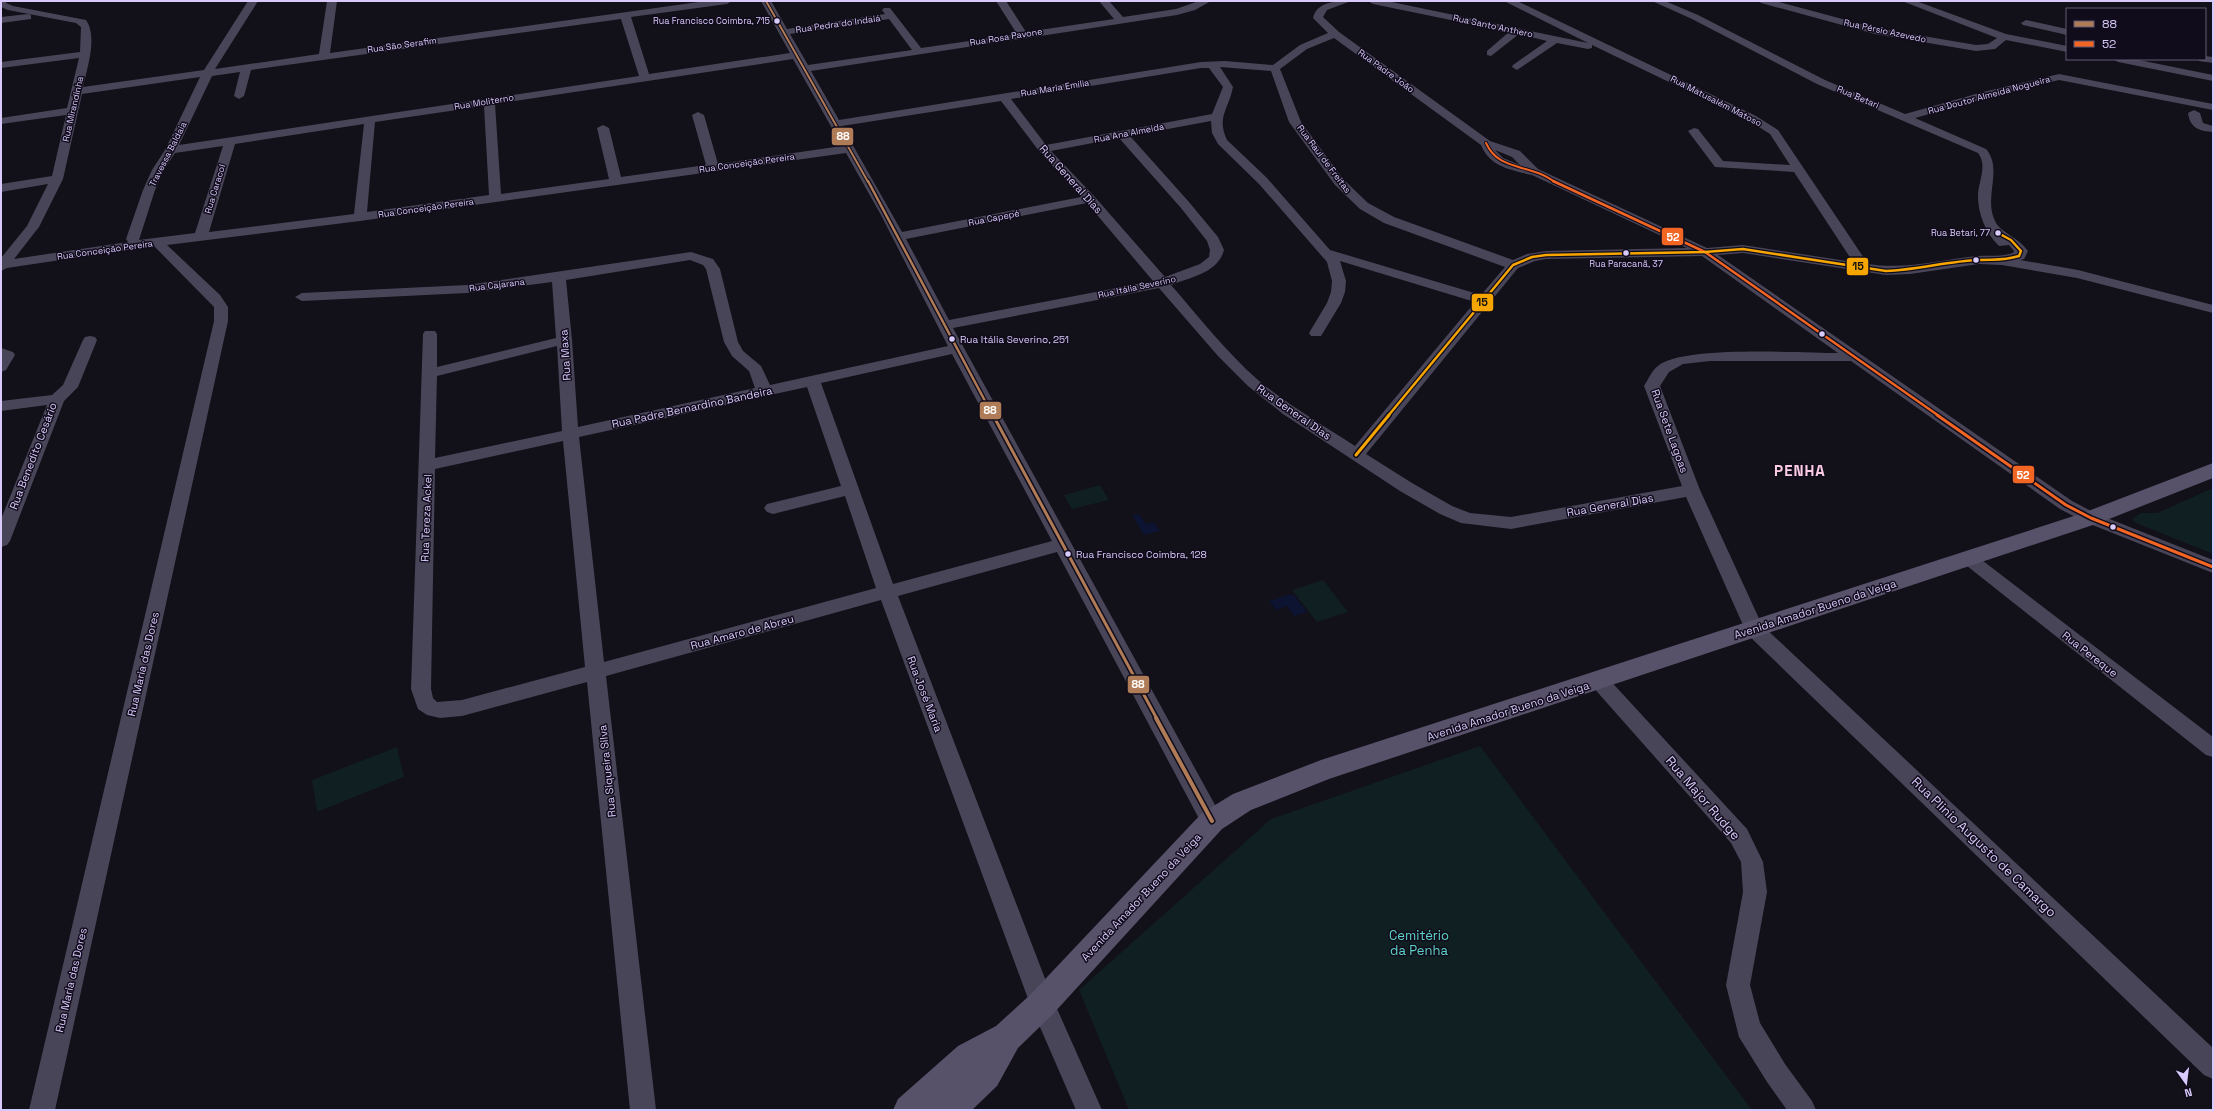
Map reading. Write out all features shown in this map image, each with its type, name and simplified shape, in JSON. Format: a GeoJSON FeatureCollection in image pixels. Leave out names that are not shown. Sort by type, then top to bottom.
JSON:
{"type":"FeatureCollection","features":[{"type":"Feature","properties":{"kind":"main road","name":"Avenida Amador Bueno da Veiga"},"geometry":{"type":"LineString","coordinates":[[909,1110],[969,1057],[1007,1037],[1042,1004],[1212,821],[1242,802],[1320,771],[1599,682],[1754,629],[2091,518],[2213,470]]}},
{"type":"Feature","properties":{"kind":"main road","name":"Avenida Amador Bueno da Veiga"},"geometry":{"type":"LineString","coordinates":[[948,1110],[986,1075],[1007,1037]]}},
{"type":"Feature","properties":{"kind":"street","name":"Rua Mirandinha"},"geometry":{"type":"LineString","coordinates":[[2,1],[2,4],[11,8],[83,22],[86,27],[85,54],[57,179],[33,227],[2,266]]}},
{"type":"Feature","properties":{"kind":"street","name":"Travessa Baldaia"},"geometry":{"type":"LineString","coordinates":[[134,239],[149,190],[158,170],[171,150],[208,72],[253,1]]}},
{"type":"Feature","properties":{"kind":"street"},"geometry":{"type":"LineString","coordinates":[[324,56],[332,1]]}},
{"type":"Feature","properties":{"kind":"street","name":"Rua São Serafim"},"geometry":{"type":"LineString","coordinates":[[77,91],[727,1]]}},
{"type":"Feature","properties":{"kind":"street"},"geometry":{"type":"LineString","coordinates":[[766,1],[898,237],[1212,821]]}},
{"type":"Feature","properties":{"kind":"street"},"geometry":{"type":"LineString","coordinates":[[1001,1],[1022,35]]}},
{"type":"Feature","properties":{"kind":"street"},"geometry":{"type":"LineString","coordinates":[[1104,1],[1120,20]]}},
{"type":"Feature","properties":{"kind":"street","name":"Rua Rosa Pavone"},"geometry":{"type":"LineString","coordinates":[[805,69],[1192,8],[1206,1]]}},
{"type":"Feature","properties":{"kind":"street","name":"Rua Padre João"},"geometry":{"type":"LineString","coordinates":[[1346,1],[1324,8],[1319,13],[1318,18],[1335,34],[1486,143],[1492,154],[1505,164],[1534,172],[1704,252],[2056,498],[2091,518],[2213,567]]}},
{"type":"Feature","properties":{"kind":"street","name":"Rua Santo Anthero"},"geometry":{"type":"LineString","coordinates":[[1373,1],[1613,51]]}},
{"type":"Feature","properties":{"kind":"street","name":"Rua Matusalém Matoso"},"geometry":{"type":"LineString","coordinates":[[1509,1],[1763,125],[1774,132],[1864,269]]}},
{"type":"Feature","properties":{"kind":"street","name":"Rua Betari"},"geometry":{"type":"LineString","coordinates":[[1657,1],[1695,17],[1821,82],[1974,146],[1988,156],[1990,162],[1984,194],[1989,222],[1998,233],[2009,238],[2018,246],[2021,253]]}},
{"type":"Feature","properties":{"kind":"street","name":"Rua Pérsio Azevedo"},"geometry":{"type":"LineString","coordinates":[[1764,1],[1875,31],[1976,48],[1991,47],[2004,37]]}},
{"type":"Feature","properties":{"kind":"street"},"geometry":{"type":"LineString","coordinates":[[1907,1],[2004,37],[2066,49]]}},
{"type":"Feature","properties":{"kind":"street","name":"Rua Pedra do Indaiá"},"geometry":{"type":"LineString","coordinates":[[784,32],[889,13],[918,51]]}},
{"type":"Feature","properties":{"kind":"street"},"geometry":{"type":"LineString","coordinates":[[1,20],[47,14]]}},
{"type":"Feature","properties":{"kind":"street"},"geometry":{"type":"LineString","coordinates":[[625,15],[645,78]]}},
{"type":"Feature","properties":{"kind":"street"},"geometry":{"type":"LineString","coordinates":[[2026,23],[2066,32]]}},
{"type":"Feature","properties":{"kind":"street"},"geometry":{"type":"LineString","coordinates":[[1491,53],[1518,30]]}},
{"type":"Feature","properties":{"kind":"street"},"geometry":{"type":"LineString","coordinates":[[1275,68],[1295,51],[1308,44],[1335,34]]}},
{"type":"Feature","properties":{"kind":"street"},"geometry":{"type":"LineString","coordinates":[[1517,67],[1556,39]]}},
{"type":"Feature","properties":{"kind":"street"},"geometry":{"type":"LineString","coordinates":[[1,65],[85,54]]}},
{"type":"Feature","properties":{"kind":"street","name":"Rua Moliterno"},"geometry":{"type":"LineString","coordinates":[[171,150],[797,55]]}},
{"type":"Feature","properties":{"kind":"street"},"geometry":{"type":"LineString","coordinates":[[2123,60],[2213,78]]}},
{"type":"Feature","properties":{"kind":"street"},"geometry":{"type":"LineString","coordinates":[[1212,64],[1228,87],[1215,117],[1219,136],[1228,150],[1263,181],[1328,253],[1336,269],[1339,282],[1338,292],[1334,303],[1316,333]]}},
{"type":"Feature","properties":{"kind":"street","name":"Rua Maria Emília"},"geometry":{"type":"LineString","coordinates":[[835,124],[1212,64],[1275,68]]}},
{"type":"Feature","properties":{"kind":"street"},"geometry":{"type":"LineString","coordinates":[[239,96],[246,67]]}},
{"type":"Feature","properties":{"kind":"street","name":"Rua Raul de Freitas"},"geometry":{"type":"LineString","coordinates":[[1275,68],[1295,122],[1338,182],[1364,206],[1396,223],[1513,265]]}},
{"type":"Feature","properties":{"kind":"street","name":"Rua Doutor Almeida Nogueira"},"geometry":{"type":"LineString","coordinates":[[1907,117],[2052,77],[2070,78],[2213,107]]}},
{"type":"Feature","properties":{"kind":"street","name":"Rua General Dias"},"geometry":{"type":"LineString","coordinates":[[1004,96],[1043,149],[1090,199],[1222,353],[1253,383],[1289,411],[1356,455],[1446,510],[1468,519],[1487,522],[1511,523],[1692,490]]}},
{"type":"Feature","properties":{"kind":"street"},"geometry":{"type":"LineString","coordinates":[[489,102],[495,198]]}},
{"type":"Feature","properties":{"kind":"street"},"geometry":{"type":"LineString","coordinates":[[1,121],[73,111]]}},
{"type":"Feature","properties":{"kind":"street"},"geometry":{"type":"LineString","coordinates":[[2194,113],[2195,123],[2197,126],[2213,129]]}},
{"type":"Feature","properties":{"kind":"street"},"geometry":{"type":"LineString","coordinates":[[698,115],[713,168]]}},
{"type":"Feature","properties":{"kind":"street","name":"Rua Ana Almeida"},"geometry":{"type":"LineString","coordinates":[[1043,149],[1215,117]]}},
{"type":"Feature","properties":{"kind":"street"},"geometry":{"type":"LineString","coordinates":[[360,217],[370,120]]}},
{"type":"Feature","properties":{"kind":"street"},"geometry":{"type":"LineString","coordinates":[[603,128],[616,182]]}},
{"type":"Feature","properties":{"kind":"street"},"geometry":{"type":"LineString","coordinates":[[1694,131],[1719,164],[1799,169]]}},
{"type":"Feature","properties":{"kind":"street","name":"Rua Itália Severino"},"geometry":{"type":"LineString","coordinates":[[944,325],[1163,283],[1205,267],[1215,258],[1217,250],[1213,240],[1185,205],[1122,134]]}},
{"type":"Feature","properties":{"kind":"street","name":"Rua Caracol"},"geometry":{"type":"LineString","coordinates":[[200,236],[230,141]]}},
{"type":"Feature","properties":{"kind":"street","name":"Rua Conceição Pereira"},"geometry":{"type":"LineString","coordinates":[[2,266],[200,236],[360,217],[849,149]]}},
{"type":"Feature","properties":{"kind":"street"},"geometry":{"type":"LineString","coordinates":[[1,188],[57,179]]}},
{"type":"Feature","properties":{"kind":"street","name":"Rua Capepé"},"geometry":{"type":"LineString","coordinates":[[898,237],[1090,199]]}},
{"type":"Feature","properties":{"kind":"street","name":"Rua Betari"},"geometry":{"type":"LineString","coordinates":[[1979,260],[2007,252],[2008,249],[1998,237],[1998,233]]}},
{"type":"Feature","properties":{"kind":"street","name":"Rua Maria das Dores"},"geometry":{"type":"LineString","coordinates":[[42,1110],[221,321],[221,307],[215,298],[180,266],[158,242]]}},
{"type":"Feature","properties":{"kind":"street"},"geometry":{"type":"LineString","coordinates":[[1356,455],[1482,300],[1513,265],[1532,257],[1546,254],[1704,252],[1743,249],[1763,251],[1864,269],[1910,270],[1979,260],[2002,261],[2078,274],[2213,309]]}},
{"type":"Feature","properties":{"kind":"street"},"geometry":{"type":"LineString","coordinates":[[1328,253],[1482,300]]}},
{"type":"Feature","properties":{"kind":"street"},"geometry":{"type":"LineString","coordinates":[[2002,261],[2013,259],[2021,253],[2078,274]]}},
{"type":"Feature","properties":{"kind":"street","name":"Rua Cajarana"},"geometry":{"type":"LineString","coordinates":[[302,297],[446,291],[559,277],[691,256],[708,262],[713,269],[731,342],[737,353],[756,369],[764,391]]}},
{"type":"Feature","properties":{"kind":"street","name":"Rua Maxa"},"geometry":{"type":"LineString","coordinates":[[559,277],[565,340],[570,433]]}},
{"type":"Feature","properties":{"kind":"street","name":"Rua Tereza Ackel"},"geometry":{"type":"LineString","coordinates":[[422,702],[421,689],[428,465],[430,334]]}},
{"type":"Feature","properties":{"kind":"street"},"geometry":{"type":"LineString","coordinates":[[57,399],[70,387],[90,340]]}},
{"type":"Feature","properties":{"kind":"street"},"geometry":{"type":"LineString","coordinates":[[429,372],[565,340]]}},
{"type":"Feature","properties":{"kind":"street","name":"Rua Padre Bernardino Bandeira"},"geometry":{"type":"LineString","coordinates":[[428,465],[764,391],[813,382],[957,349]]}},
{"type":"Feature","properties":{"kind":"street"},"geometry":{"type":"LineString","coordinates":[[1,352],[8,355],[1,367]]}},
{"type":"Feature","properties":{"kind":"street","name":"Rua Sete Lagoas"},"geometry":{"type":"LineString","coordinates":[[1754,629],[1692,490],[1652,386],[1662,369],[1680,360],[1710,357],[1855,357]]}},
{"type":"Feature","properties":{"kind":"street","name":"Rua José Maria"},"geometry":{"type":"LineString","coordinates":[[813,382],[887,592],[1042,1004],[1089,1110]]}},
{"type":"Feature","properties":{"kind":"street","name":"Rua Benedito Cesário"},"geometry":{"type":"LineString","coordinates":[[1,406],[57,399],[1,541]]}},
{"type":"Feature","properties":{"kind":"street","name":"Rua Siqueira Silva"},"geometry":{"type":"LineString","coordinates":[[570,433],[644,1110]]}},
{"type":"Feature","properties":{"kind":"street"},"geometry":{"type":"LineString","coordinates":[[774,508],[850,489]]}},
{"type":"Feature","properties":{"kind":"street","name":"Rua Amaro de Abreu"},"geometry":{"type":"LineString","coordinates":[[422,702],[430,709],[441,711],[462,708],[1063,544]]}},
{"type":"Feature","properties":{"kind":"street","name":"Rua Pereque"},"geometry":{"type":"LineString","coordinates":[[1968,558],[2213,749]]}},
{"type":"Feature","properties":{"kind":"street","name":"Rua Plinio Augusto de Camargo"},"geometry":{"type":"LineString","coordinates":[[1754,629],[2213,1066]]}},
{"type":"Feature","properties":{"kind":"street","name":"Rua Major Rudge"},"geometry":{"type":"LineString","coordinates":[[1599,682],[1739,836],[1752,862],[1755,892],[1738,985],[1748,1028],[1776,1074],[1802,1110]]}},
{"type":"Feature","properties":{"kind":"green space"},"geometry":{"type":"Polygon","coordinates":[[[1100,485],[1109,500],[1072,509],[1064,495],[1100,485]]]}},
{"type":"Feature","properties":{"kind":"green space"},"geometry":{"type":"Polygon","coordinates":[[[2213,488],[2213,554],[2136,523],[2132,519],[2141,513],[2157,513],[2213,488]]]}},
{"type":"Feature","properties":{"kind":"green space"},"geometry":{"type":"Polygon","coordinates":[[[1323,580],[1348,612],[1317,622],[1292,590],[1323,580]]]}},
{"type":"Feature","properties":{"kind":"green space","name":"Cemitério da Penha"},"geometry":{"type":"Polygon","coordinates":[[[1480,746],[1752,1110],[1129,1110],[1079,990],[1271,819],[1480,746]]]}},
{"type":"Feature","properties":{"kind":"green space"},"geometry":{"type":"Polygon","coordinates":[[[397,747],[404,777],[317,812],[312,780],[397,747]]]}},
{"type":"Feature","properties":{"kind":"water"},"geometry":{"type":"Polygon","coordinates":[[[1139,514],[1146,524],[1154,522],[1160,531],[1144,535],[1132,515],[1139,514]]]}},
{"type":"Feature","properties":{"kind":"water"},"geometry":{"type":"Polygon","coordinates":[[[1288,595],[1294,595],[1307,612],[1294,616],[1287,606],[1276,610],[1269,601],[1288,595]]]}},
{"type":"Feature","properties":{"kind":"transit line","name":"88"},"geometry":{"type":"LineString","coordinates":[[766,1],[887,215],[957,349],[1212,821]]}},
{"type":"Feature","properties":{"kind":"transit line","name":"52"},"geometry":{"type":"LineString","coordinates":[[1486,143],[1494,156],[1506,164],[1535,172],[1705,252],[2066,505],[2091,518],[2213,567]]}},
{"type":"Feature","properties":{"kind":"transit line","name":"15"},"geometry":{"type":"LineString","coordinates":[[1356,455],[1513,265],[1532,257],[1546,255],[1705,252],[1743,249],[1886,271],[1910,270],[1979,260],[2002,261],[2019,256],[2021,251],[2016,245],[2008,238],[1998,233]]}},
{"type":"Feature","properties":{"kind":"place","name":"Rua Francisco Coimbra, 715"},"geometry":{"type":"Point","coordinates":[777,21]}},
{"type":"Feature","properties":{"kind":"place","name":"Rua Betari, 77"},"geometry":{"type":"Point","coordinates":[1998,233]}},
{"type":"Feature","properties":{"kind":"place","name":"Rua Paracanã, 37"},"geometry":{"type":"Point","coordinates":[1626,253]}},
{"type":"Feature","properties":{"kind":"place","name":"Rua Itália Severino, 251"},"geometry":{"type":"Point","coordinates":[952,339]}},
{"type":"Feature","properties":{"kind":"place","name":"Rua Francisco Coimbra, 128"},"geometry":{"type":"Point","coordinates":[1068,554]}},
{"type":"Feature","properties":{"kind":"district","name":"PENHA"},"geometry":{"type":"Point","coordinates":[1800,470]}}]}
